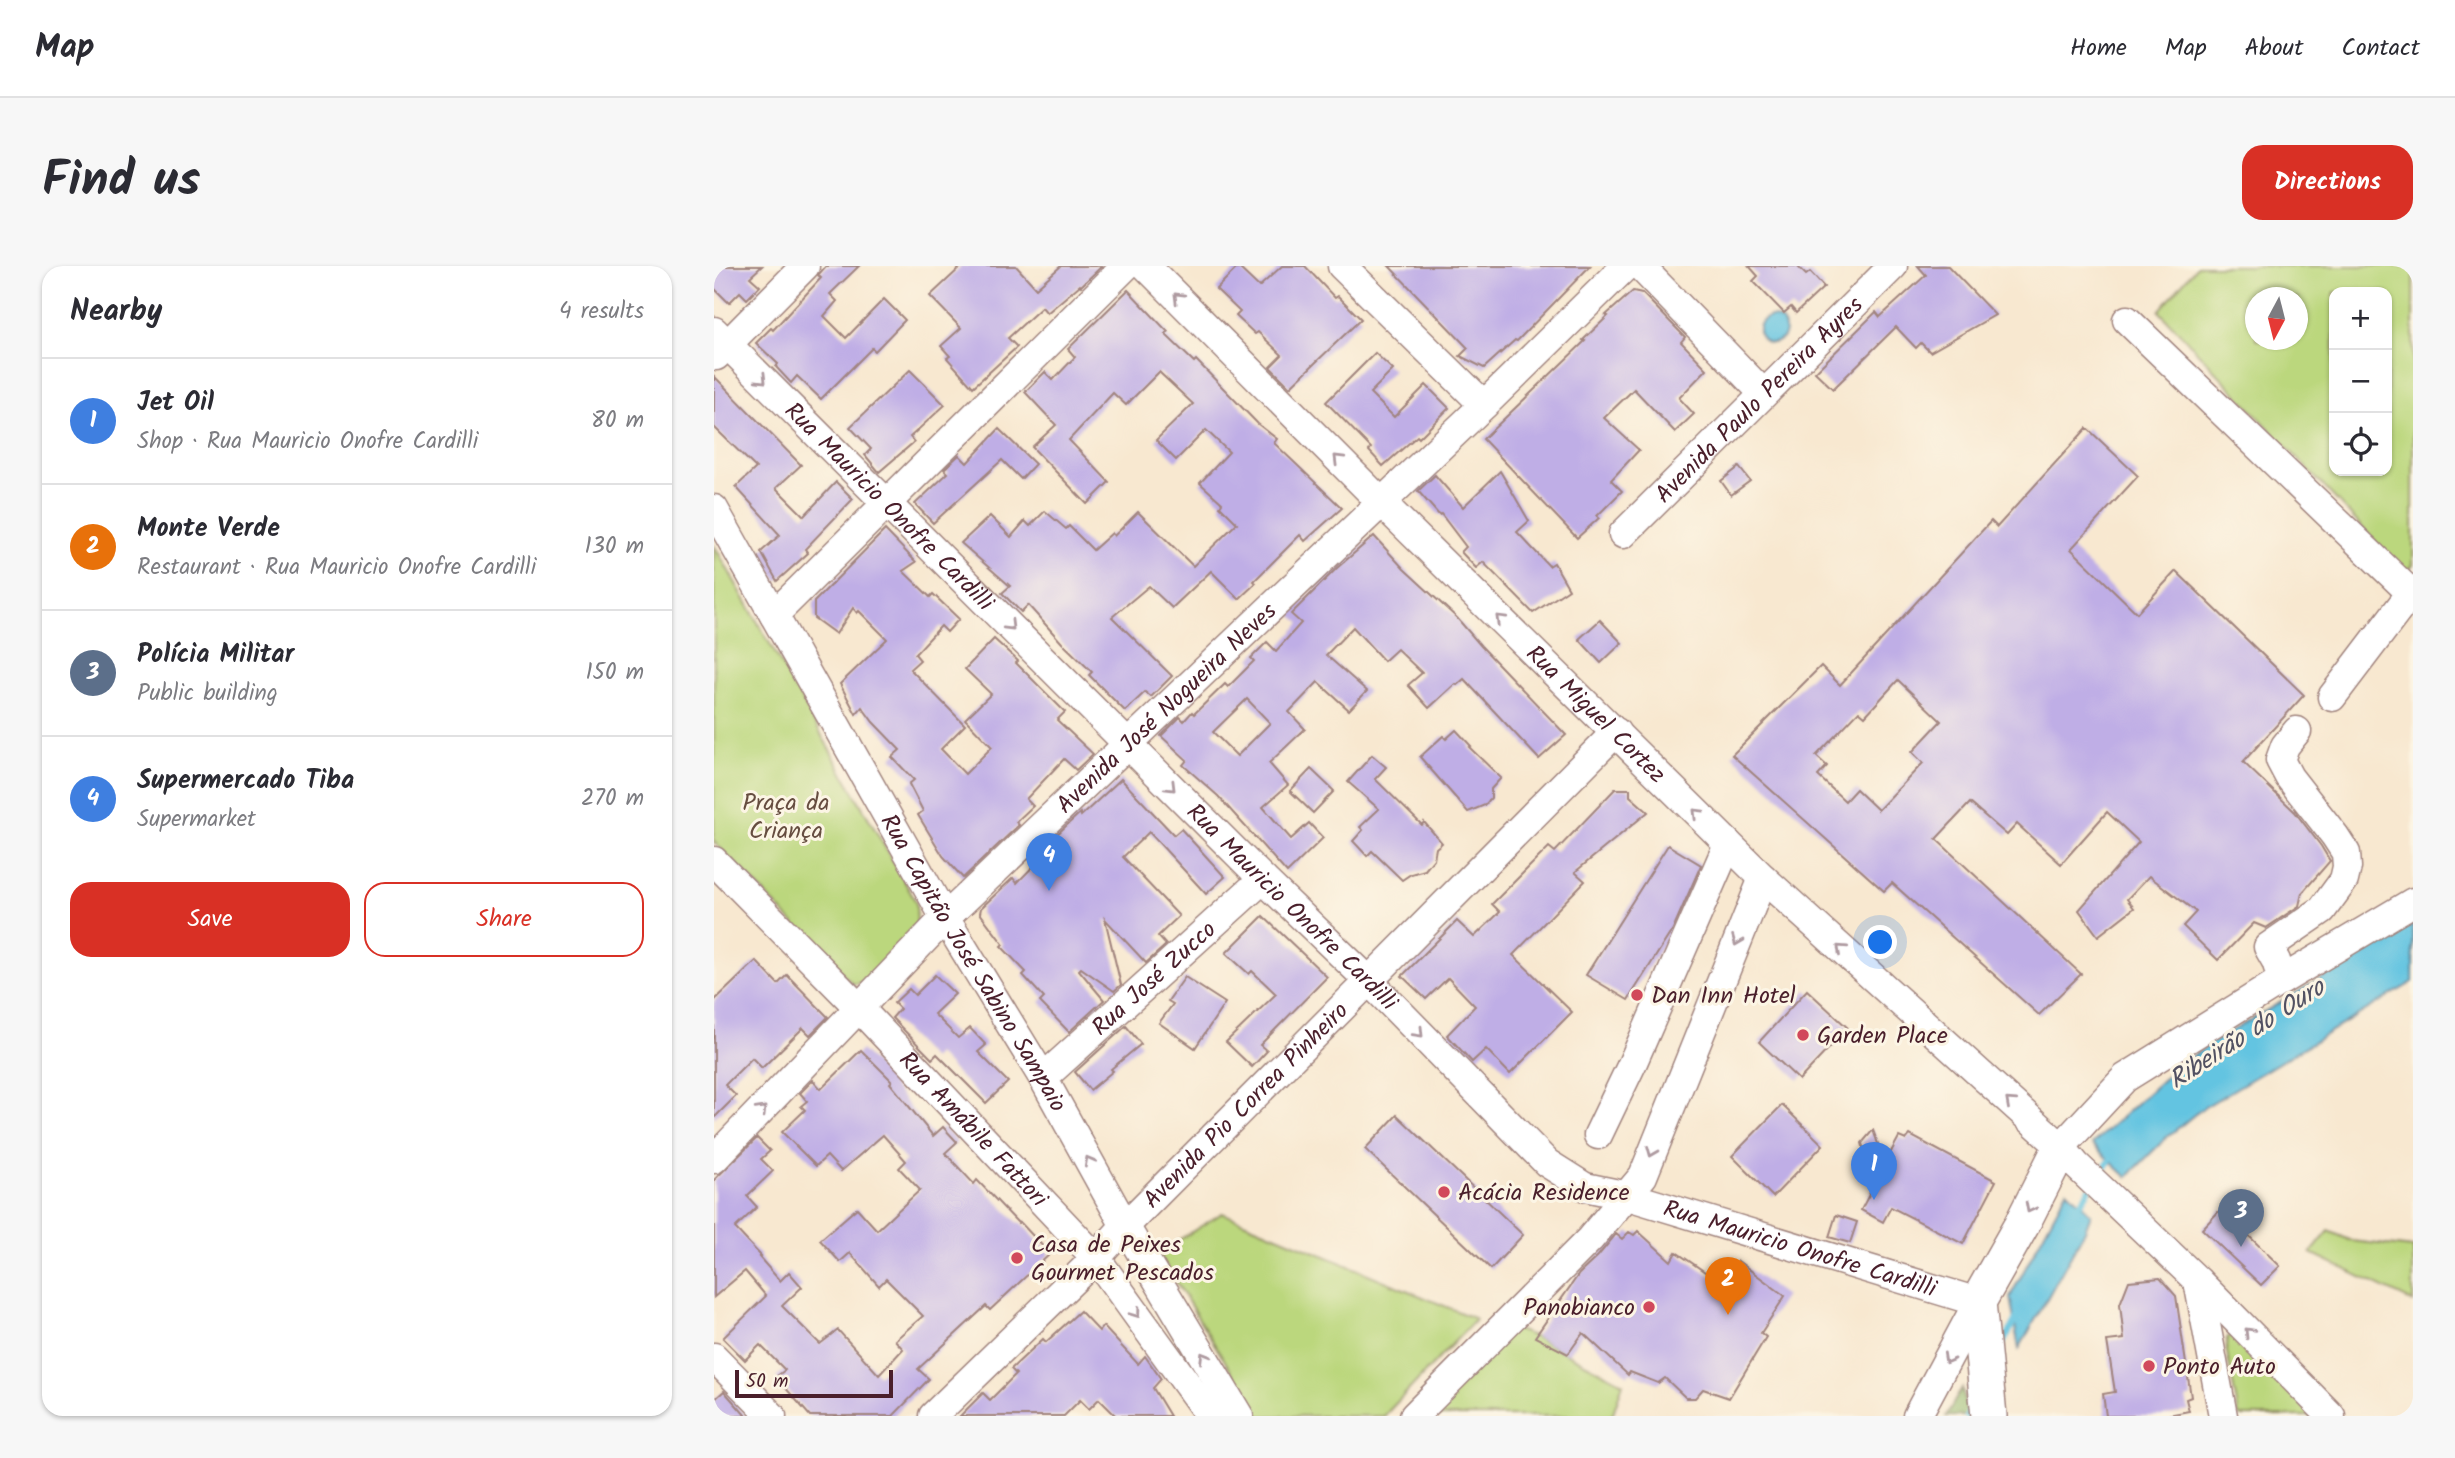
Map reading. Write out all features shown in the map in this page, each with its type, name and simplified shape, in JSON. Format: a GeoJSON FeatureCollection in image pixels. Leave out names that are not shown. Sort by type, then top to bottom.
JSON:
{"type":"FeatureCollection","features":[{"type":"Feature","properties":{"kind":"main road"},"geometry":{"type":"LineString","coordinates":[[1989,1416],[1979,1319],[2021,1226],[2068,1156]]}},
{"type":"Feature","properties":{"kind":"street"},"geometry":{"type":"LineString","coordinates":[[718,344],[805,266]]}},
{"type":"Feature","properties":{"kind":"street"},"geometry":{"type":"LineString","coordinates":[[774,615],[1126,266]]}},
{"type":"Feature","properties":{"kind":"street","name":"Rua Miguel Cortez"},"geometry":{"type":"LineString","coordinates":[[1146,266],[1763,878],[2132,1216],[2331,1416]]}},
{"type":"Feature","properties":{"kind":"street"},"geometry":{"type":"LineString","coordinates":[[1342,266],[1484,405]]}},
{"type":"Feature","properties":{"kind":"street","name":"Avenida José Nogueira Neves"},"geometry":{"type":"LineString","coordinates":[[714,1159],[945,918],[1484,405],[1626,266]]}},
{"type":"Feature","properties":{"kind":"street"},"geometry":{"type":"LineString","coordinates":[[1640,266],[1763,393]]}},
{"type":"Feature","properties":{"kind":"street","name":"Avenida Paulo Pereira Ayres"},"geometry":{"type":"LineString","coordinates":[[1623,534],[1893,266]]}},
{"type":"Feature","properties":{"kind":"street"},"geometry":{"type":"LineString","coordinates":[[2127,320],[2412,594],[2332,697]]}},
{"type":"Feature","properties":{"kind":"street","name":"Rua Mauricio Onofre Cardilli"},"geometry":{"type":"LineString","coordinates":[[718,344],[886,503],[1368,981],[1547,1163],[1585,1187],[1628,1196],[1979,1319]]}},
{"type":"Feature","properties":{"kind":"street","name":"Rua Capitão José Sabino Sampaio"},"geometry":{"type":"LineString","coordinates":[[714,509],[945,918],[1043,1078],[1125,1226],[1239,1416]]}},
{"type":"Feature","properties":{"kind":"street"},"geometry":{"type":"LineString","coordinates":[[2282,980],[2268,947],[2322,910],[2344,880],[2347,867],[2346,853],[2336,836],[2289,778],[2280,760],[2285,746],[2297,731]]}},
{"type":"Feature","properties":{"kind":"street","name":"Avenida Pio Correa Pinheiro"},"geometry":{"type":"LineString","coordinates":[[933,1416],[1097,1258],[1125,1226],[1616,732]]}},
{"type":"Feature","properties":{"kind":"street"},"geometry":{"type":"LineString","coordinates":[[1598,1135],[1633,1062],[1728,844]]}},
{"type":"Feature","properties":{"kind":"street","name":"Rua Amábile Fattori"},"geometry":{"type":"LineString","coordinates":[[714,861],[860,1009],[1097,1258],[1210,1416]]}},
{"type":"Feature","properties":{"kind":"street"},"geometry":{"type":"LineString","coordinates":[[1414,1416],[1590,1239],[1643,1176],[1763,878]]}},
{"type":"Feature","properties":{"kind":"street","name":"Rua José Zucco"},"geometry":{"type":"LineString","coordinates":[[1043,1078],[1263,879]]}},
{"type":"Feature","properties":{"kind":"street"},"geometry":{"type":"LineString","coordinates":[[2068,1156],[2125,1078],[2413,902]]}},
{"type":"Feature","properties":{"kind":"street"},"geometry":{"type":"LineString","coordinates":[[2198,1281],[2223,1416]]}},
{"type":"Feature","properties":{"kind":"street"},"geometry":{"type":"LineString","coordinates":[[1917,1416],[1979,1319]]}},
{"type":"Feature","properties":{"kind":"street"},"geometry":{"type":"LineString","coordinates":[[714,1357],[772,1416]]}},
{"type":"Feature","properties":{"kind":"green space"},"geometry":{"type":"Polygon","coordinates":[[[2197,266],[2413,266],[2413,565],[2405,573],[2159,311],[2197,266]]]}},
{"type":"Feature","properties":{"kind":"green space","name":"Praça da Criança"},"geometry":{"type":"Polygon","coordinates":[[[714,545],[916,902],[917,924],[871,982],[853,984],[714,842],[714,545]]]}},
{"type":"Feature","properties":{"kind":"green space"},"geometry":{"type":"Polygon","coordinates":[[[1222,1213],[1476,1319],[1384,1416],[1259,1416],[1158,1253],[1222,1213]]]}},
{"type":"Feature","properties":{"kind":"green space"},"geometry":{"type":"Polygon","coordinates":[[[2329,1231],[2352,1241],[2413,1248],[2413,1302],[2311,1253],[2329,1231]]]}},
{"type":"Feature","properties":{"kind":"green space"},"geometry":{"type":"Polygon","coordinates":[[[1514,1329],[1535,1337],[1623,1383],[1612,1416],[1431,1416],[1514,1329]]]}},
{"type":"Feature","properties":{"kind":"green space"},"geometry":{"type":"Polygon","coordinates":[[[2231,1335],[2238,1337],[2313,1416],[2239,1416],[2226,1347],[2227,1338],[2231,1335]]]}},
{"type":"Feature","properties":{"kind":"green space"},"geometry":{"type":"Polygon","coordinates":[[[1962,1388],[1968,1416],[1946,1416],[1962,1388]]]}},
{"type":"Feature","properties":{"kind":"water"},"geometry":{"type":"Polygon","coordinates":[[[1772,317],[1781,321],[1785,330],[1781,339],[1772,343],[1763,339],[1759,330],[1763,321],[1772,317]]]}},
{"type":"Feature","properties":{"kind":"water"},"geometry":{"type":"Polygon","coordinates":[[[2413,924],[2413,982],[2200,1110],[2166,1138],[2127,1177],[2092,1144],[2173,1070],[2213,1042],[2413,924]]]}},
{"type":"Feature","properties":{"kind":"water"},"geometry":{"type":"Polygon","coordinates":[[[2067,1190],[2091,1214],[2085,1230],[2019,1349],[2010,1297],[2067,1190]]]}},
{"type":"Feature","properties":{"kind":"building"},"geometry":{"type":"Polygon","coordinates":[[[714,266],[762,266],[750,277],[760,286],[747,299],[740,292],[729,303],[714,288],[714,266]]]}},
{"type":"Feature","properties":{"kind":"building"},"geometry":{"type":"Polygon","coordinates":[[[826,266],[859,266],[830,294],[837,301],[824,316],[846,338],[884,299],[905,320],[875,351],[872,348],[821,399],[797,376],[791,383],[776,367],[778,364],[756,343],[771,328],[773,330],[821,278],[818,275],[826,266]]]}},
{"type":"Feature","properties":{"kind":"building"},"geometry":{"type":"Polygon","coordinates":[[[962,266],[1016,266],[1036,288],[1061,266],[1102,266],[1047,313],[1042,307],[1008,338],[1017,347],[973,387],[947,358],[950,356],[941,346],[961,328],[930,296],[962,266]]]}},
{"type":"Feature","properties":{"kind":"building"},"geometry":{"type":"Polygon","coordinates":[[[1282,266],[1305,266],[1335,298],[1338,296],[1361,319],[1290,387],[1270,367],[1282,355],[1236,316],[1240,312],[1216,289],[1238,267],[1259,287],[1282,266]]]}},
{"type":"Feature","properties":{"kind":"building"},"geometry":{"type":"Polygon","coordinates":[[[1389,266],[1590,266],[1517,341],[1484,368],[1460,356],[1468,348],[1389,266]]]}},
{"type":"Feature","properties":{"kind":"building"},"geometry":{"type":"Polygon","coordinates":[[[1749,266],[1797,266],[1806,275],[1810,272],[1824,287],[1796,313],[1791,307],[1784,313],[1753,281],[1758,276],[1749,266]]]}},
{"type":"Feature","properties":{"kind":"building"},"geometry":{"type":"Polygon","coordinates":[[[1918,266],[1948,266],[1995,315],[1930,352],[1921,343],[1916,348],[1896,327],[1833,389],[1815,372],[1876,312],[1880,317],[1926,275],[1918,266]]]}},
{"type":"Feature","properties":{"kind":"building"},"geometry":{"type":"Polygon","coordinates":[[[1128,290],[1168,332],[1165,334],[1194,362],[1196,360],[1258,424],[1277,439],[1274,443],[1342,508],[1305,541],[1300,535],[1239,599],[1211,571],[1172,608],[1149,586],[1112,617],[1172,676],[1151,697],[1145,692],[1125,711],[1089,675],[1092,672],[1028,605],[1021,612],[1002,593],[1010,586],[961,543],[990,516],[1011,537],[1025,521],[1030,526],[1045,511],[1066,529],[1069,526],[1093,550],[1112,533],[1114,536],[1138,512],[1193,566],[1237,523],[1220,506],[1222,503],[1200,483],[1229,452],[1206,430],[1176,460],[1156,440],[1193,404],[1159,372],[1126,405],[1113,393],[1069,440],[1109,482],[1087,504],[1032,447],[1056,425],[1025,392],[1045,372],[1053,380],[1075,357],[1068,349],[1128,290]]]}},
{"type":"Feature","properties":{"kind":"building"},"geometry":{"type":"Polygon","coordinates":[[[1633,291],[1642,293],[1685,337],[1681,342],[1707,369],[1679,398],[1694,414],[1675,432],[1634,389],[1604,418],[1639,450],[1611,480],[1622,491],[1577,538],[1483,439],[1633,291]]]}},
{"type":"Feature","properties":{"kind":"building"},"geometry":{"type":"Polygon","coordinates":[[[1375,353],[1393,370],[1370,393],[1394,417],[1426,385],[1449,408],[1419,438],[1417,436],[1383,466],[1369,451],[1371,448],[1326,402],[1375,353]]]}},
{"type":"Feature","properties":{"kind":"building"},"geometry":{"type":"Polygon","coordinates":[[[910,370],[945,405],[910,437],[914,442],[879,472],[865,455],[871,449],[850,427],[910,370]]]}},
{"type":"Feature","properties":{"kind":"building"},"geometry":{"type":"Polygon","coordinates":[[[714,376],[801,465],[776,488],[804,516],[836,482],[853,499],[805,549],[808,553],[777,581],[761,552],[780,535],[736,487],[756,468],[714,427],[714,376]]]}},
{"type":"Feature","properties":{"kind":"building"},"geometry":{"type":"Polygon","coordinates":[[[2087,428],[2138,476],[2071,549],[2137,613],[2176,571],[2304,695],[2243,762],[2295,812],[2330,861],[2302,893],[2299,906],[2266,928],[2254,923],[2218,960],[2183,926],[2196,912],[2149,876],[2127,899],[2134,908],[2098,936],[2079,910],[2139,842],[2107,812],[2061,864],[2017,824],[2007,835],[1970,803],[1936,839],[2081,974],[2039,1015],[1892,883],[1884,891],[1732,755],[1821,666],[1840,685],[1991,521],[1997,527],[2087,428]],[[1898,680],[1865,716],[1859,711],[1816,756],[1827,766],[1818,776],[1845,801],[1856,789],[1878,810],[1923,763],[1912,752],[1941,721],[1898,680]]]}},
{"type":"Feature","properties":{"kind":"building"},"geometry":{"type":"Polygon","coordinates":[[[999,429],[1035,464],[1021,479],[1002,460],[933,523],[915,504],[948,473],[944,469],[959,455],[967,463],[999,429]]]}},
{"type":"Feature","properties":{"kind":"building"},"geometry":{"type":"Polygon","coordinates":[[[1739,467],[1750,481],[1731,495],[1721,481],[1739,467]]]}},
{"type":"Feature","properties":{"kind":"building"},"geometry":{"type":"Polygon","coordinates":[[[1500,471],[1529,521],[1517,532],[1549,566],[1554,563],[1569,589],[1533,613],[1483,562],[1476,568],[1461,552],[1466,547],[1441,514],[1439,515],[1418,491],[1435,475],[1463,507],[1500,471]]]}},
{"type":"Feature","properties":{"kind":"building"},"geometry":{"type":"Polygon","coordinates":[[[885,530],[916,562],[903,571],[930,597],[933,594],[959,619],[947,632],[941,626],[915,654],[920,660],[910,669],[965,725],[941,749],[965,774],[992,747],[965,719],[991,694],[965,669],[994,639],[1065,712],[1057,720],[1093,754],[1076,770],[1064,759],[1026,799],[1033,806],[1016,822],[1019,825],[963,878],[943,856],[918,815],[923,811],[909,784],[914,780],[892,757],[900,750],[862,707],[856,714],[840,684],[887,639],[853,608],[836,634],[814,618],[814,602],[885,530]]]}},
{"type":"Feature","properties":{"kind":"building"},"geometry":{"type":"Polygon","coordinates":[[[1374,536],[1404,569],[1457,618],[1566,735],[1539,759],[1464,679],[1429,708],[1408,685],[1422,673],[1397,649],[1384,661],[1353,627],[1326,655],[1367,691],[1349,710],[1318,682],[1289,712],[1305,729],[1269,763],[1288,785],[1263,807],[1291,839],[1309,823],[1323,838],[1287,873],[1218,796],[1183,765],[1187,760],[1161,736],[1180,717],[1184,721],[1192,712],[1194,714],[1225,684],[1228,687],[1254,661],[1251,658],[1267,642],[1276,651],[1301,623],[1291,614],[1374,536]],[[1247,699],[1213,732],[1237,756],[1270,723],[1247,699]]]}},
{"type":"Feature","properties":{"kind":"building"},"geometry":{"type":"Polygon","coordinates":[[[1600,620],[1622,643],[1601,663],[1579,639],[1600,620]]]}},
{"type":"Feature","properties":{"kind":"building"},"geometry":{"type":"Polygon","coordinates":[[[1456,730],[1471,746],[1469,747],[1501,778],[1491,789],[1491,798],[1485,805],[1468,812],[1420,757],[1443,736],[1446,739],[1456,730]]]}},
{"type":"Feature","properties":{"kind":"building"},"geometry":{"type":"Polygon","coordinates":[[[1372,755],[1386,767],[1375,779],[1422,825],[1424,822],[1442,843],[1436,848],[1434,859],[1425,870],[1402,880],[1372,851],[1367,856],[1353,841],[1363,830],[1360,827],[1379,809],[1348,782],[1372,755]]]}},
{"type":"Feature","properties":{"kind":"building"},"geometry":{"type":"Polygon","coordinates":[[[1311,769],[1334,791],[1313,813],[1290,791],[1311,769]]]}},
{"type":"Feature","properties":{"kind":"building"},"geometry":{"type":"Polygon","coordinates":[[[1121,779],[1174,835],[1181,829],[1225,877],[1206,894],[1149,832],[1123,857],[1179,916],[1158,936],[1166,945],[1146,963],[1105,919],[1121,985],[1114,991],[1081,968],[1079,970],[1104,1000],[1069,1032],[1040,1002],[1044,998],[1023,975],[1026,972],[1001,946],[1003,944],[980,913],[981,908],[1013,878],[1017,883],[1056,843],[1052,839],[1121,779]]]}},
{"type":"Feature","properties":{"kind":"building"},"geometry":{"type":"Polygon","coordinates":[[[1615,789],[1630,789],[1630,796],[1648,812],[1575,872],[1585,881],[1513,955],[1572,1012],[1510,1074],[1486,1049],[1472,1062],[1447,1035],[1475,1006],[1448,978],[1426,999],[1402,976],[1457,921],[1474,937],[1500,912],[1492,904],[1549,847],[1555,852],[1615,789]]]}},
{"type":"Feature","properties":{"kind":"building"},"geometry":{"type":"Polygon","coordinates":[[[1668,845],[1701,865],[1673,929],[1628,1000],[1586,975],[1668,845]]]}},
{"type":"Feature","properties":{"kind":"building"},"geometry":{"type":"Polygon","coordinates":[[[1263,916],[1327,977],[1260,1045],[1267,1051],[1252,1067],[1226,1042],[1276,994],[1252,971],[1249,974],[1226,953],[1263,916]]]}},
{"type":"Feature","properties":{"kind":"building"},"geometry":{"type":"Polygon","coordinates":[[[756,961],[778,984],[787,975],[828,1017],[810,1035],[803,1028],[762,1068],[752,1058],[725,1085],[736,1096],[714,1118],[714,1001],[756,961]]]}},
{"type":"Feature","properties":{"kind":"building"},"geometry":{"type":"Polygon","coordinates":[[[935,975],[955,994],[934,1014],[958,1038],[970,1028],[986,1045],[978,1052],[1008,1082],[986,1103],[937,1054],[932,1059],[892,1018],[900,1009],[894,1003],[909,989],[915,995],[935,975]]]}},
{"type":"Feature","properties":{"kind":"building"},"geometry":{"type":"Polygon","coordinates":[[[1185,977],[1225,1003],[1195,1048],[1159,1023],[1173,1004],[1168,1001],[1185,977]]]}},
{"type":"Feature","properties":{"kind":"building","name":"Garden Place"},"geometry":{"type":"Polygon","coordinates":[[[1807,990],[1848,1028],[1799,1080],[1759,1042],[1807,990]]]}},
{"type":"Feature","properties":{"kind":"building"},"geometry":{"type":"Polygon","coordinates":[[[1126,1026],[1141,1044],[1090,1090],[1075,1072],[1126,1026]]]}},
{"type":"Feature","properties":{"kind":"building"},"geometry":{"type":"Polygon","coordinates":[[[861,1050],[892,1081],[890,1083],[933,1136],[943,1127],[957,1142],[945,1153],[974,1184],[977,1180],[1050,1254],[990,1310],[986,1306],[918,1369],[929,1379],[893,1416],[810,1416],[776,1377],[785,1370],[760,1345],[745,1360],[723,1338],[766,1296],[745,1271],[714,1297],[714,1180],[757,1138],[770,1151],[761,1159],[773,1171],[747,1196],[757,1207],[735,1228],[780,1281],[789,1272],[802,1287],[782,1306],[820,1344],[838,1330],[879,1375],[903,1349],[895,1340],[923,1316],[886,1279],[879,1286],[850,1253],[840,1262],[820,1240],[857,1208],[877,1230],[920,1190],[899,1168],[906,1161],[883,1135],[841,1171],[827,1156],[816,1166],[782,1132],[805,1110],[801,1106],[807,1101],[800,1093],[813,1080],[821,1089],[861,1050]]]}},
{"type":"Feature","properties":{"kind":"building"},"geometry":{"type":"Polygon","coordinates":[[[1782,1105],[1823,1145],[1773,1197],[1732,1156],[1782,1105]]]}},
{"type":"Feature","properties":{"kind":"building","name":"Acácia Residence"},"geometry":{"type":"Polygon","coordinates":[[[1397,1115],[1523,1235],[1491,1269],[1365,1149],[1397,1115]]]}},
{"type":"Feature","properties":{"kind":"building"},"geometry":{"type":"Polygon","coordinates":[[[1873,1130],[1885,1163],[1899,1137],[1906,1140],[1910,1135],[1996,1181],[1963,1244],[1891,1207],[1883,1222],[1861,1210],[1874,1185],[1862,1143],[1873,1130]]]}},
{"type":"Feature","properties":{"kind":"building"},"geometry":{"type":"Polygon","coordinates":[[[2221,1209],[2280,1266],[2261,1285],[2202,1229],[2221,1209]]]}},
{"type":"Feature","properties":{"kind":"building"},"geometry":{"type":"Polygon","coordinates":[[[1836,1215],[1857,1222],[1850,1243],[1829,1237],[1836,1215]]]}},
{"type":"Feature","properties":{"kind":"building"},"geometry":{"type":"Polygon","coordinates":[[[1638,1231],[1671,1261],[1676,1252],[1711,1276],[1721,1262],[1732,1270],[1738,1261],[1785,1296],[1761,1333],[1766,1337],[1729,1398],[1703,1389],[1695,1398],[1686,1398],[1665,1378],[1658,1383],[1630,1372],[1628,1375],[1583,1333],[1568,1354],[1535,1337],[1579,1274],[1616,1234],[1622,1239],[1629,1232],[1634,1235],[1638,1231]]]}},
{"type":"Feature","properties":{"kind":"building","name":"Ponto Auto"},"geometry":{"type":"Polygon","coordinates":[[[2160,1278],[2176,1296],[2191,1397],[2186,1399],[2189,1411],[2163,1416],[2106,1416],[2103,1394],[2115,1392],[2107,1341],[2124,1339],[2120,1304],[2129,1281],[2160,1278]]]}},
{"type":"Feature","properties":{"kind":"building"},"geometry":{"type":"Polygon","coordinates":[[[1080,1311],[1099,1331],[1103,1326],[1138,1364],[1145,1356],[1161,1379],[1153,1388],[1170,1416],[1116,1416],[1099,1399],[1089,1409],[1080,1400],[1064,1416],[960,1416],[983,1393],[990,1400],[1016,1374],[1011,1369],[1043,1339],[1046,1342],[1080,1311]]]}},
{"type":"Feature","properties":{"kind":"building"},"geometry":{"type":"Polygon","coordinates":[[[724,1391],[746,1416],[714,1416],[714,1400],[724,1391]]]}},
{"type":"Feature","properties":{"kind":"waterway","name":"Ribeirão do Ouro"},"geometry":{"type":"LineString","coordinates":[[2099,1175],[2113,1156]]}},
{"type":"Feature","properties":{"kind":"waterway","name":"Ribeirão do Ouro"},"geometry":{"type":"LineString","coordinates":[[2076,1210],[2091,1187]]}},
{"type":"Feature","properties":{"kind":"waterway","name":"Ribeirão do Ouro"},"geometry":{"type":"LineString","coordinates":[[1997,1355],[2018,1315]]}},
{"type":"Feature","properties":{"kind":"waterway","name":"Ribeirão do Ouro"},"geometry":{"type":"LineString","coordinates":[[1967,1416],[1974,1402]]}},
{"type":"Feature","properties":{"kind":"place","name":"Supermercado Tiba"},"geometry":{"type":"Point","coordinates":[1049,891]}},
{"type":"Feature","properties":{"kind":"place","name":"Dan Inn Hotel"},"geometry":{"type":"Point","coordinates":[1637,995]}},
{"type":"Feature","properties":{"kind":"place","name":"Garden Place"},"geometry":{"type":"Point","coordinates":[1803,1035]}},
{"type":"Feature","properties":{"kind":"place","name":"Acácia Residence"},"geometry":{"type":"Point","coordinates":[1444,1192]}},
{"type":"Feature","properties":{"kind":"place","name":"Jet Oil"},"geometry":{"type":"Point","coordinates":[1874,1200]}},
{"type":"Feature","properties":{"kind":"place","name":"Polícia Militar"},"geometry":{"type":"Point","coordinates":[2241,1247]}},
{"type":"Feature","properties":{"kind":"place","name":"Casa de Peixes Gourmet Pescados"},"geometry":{"type":"Point","coordinates":[1017,1258]}},
{"type":"Feature","properties":{"kind":"place","name":"Panobianco"},"geometry":{"type":"Point","coordinates":[1649,1307]}},
{"type":"Feature","properties":{"kind":"place","name":"Monte Verde"},"geometry":{"type":"Point","coordinates":[1728,1315]}},
{"type":"Feature","properties":{"kind":"place","name":"Ponto Auto"},"geometry":{"type":"Point","coordinates":[2149,1366]}}]}
